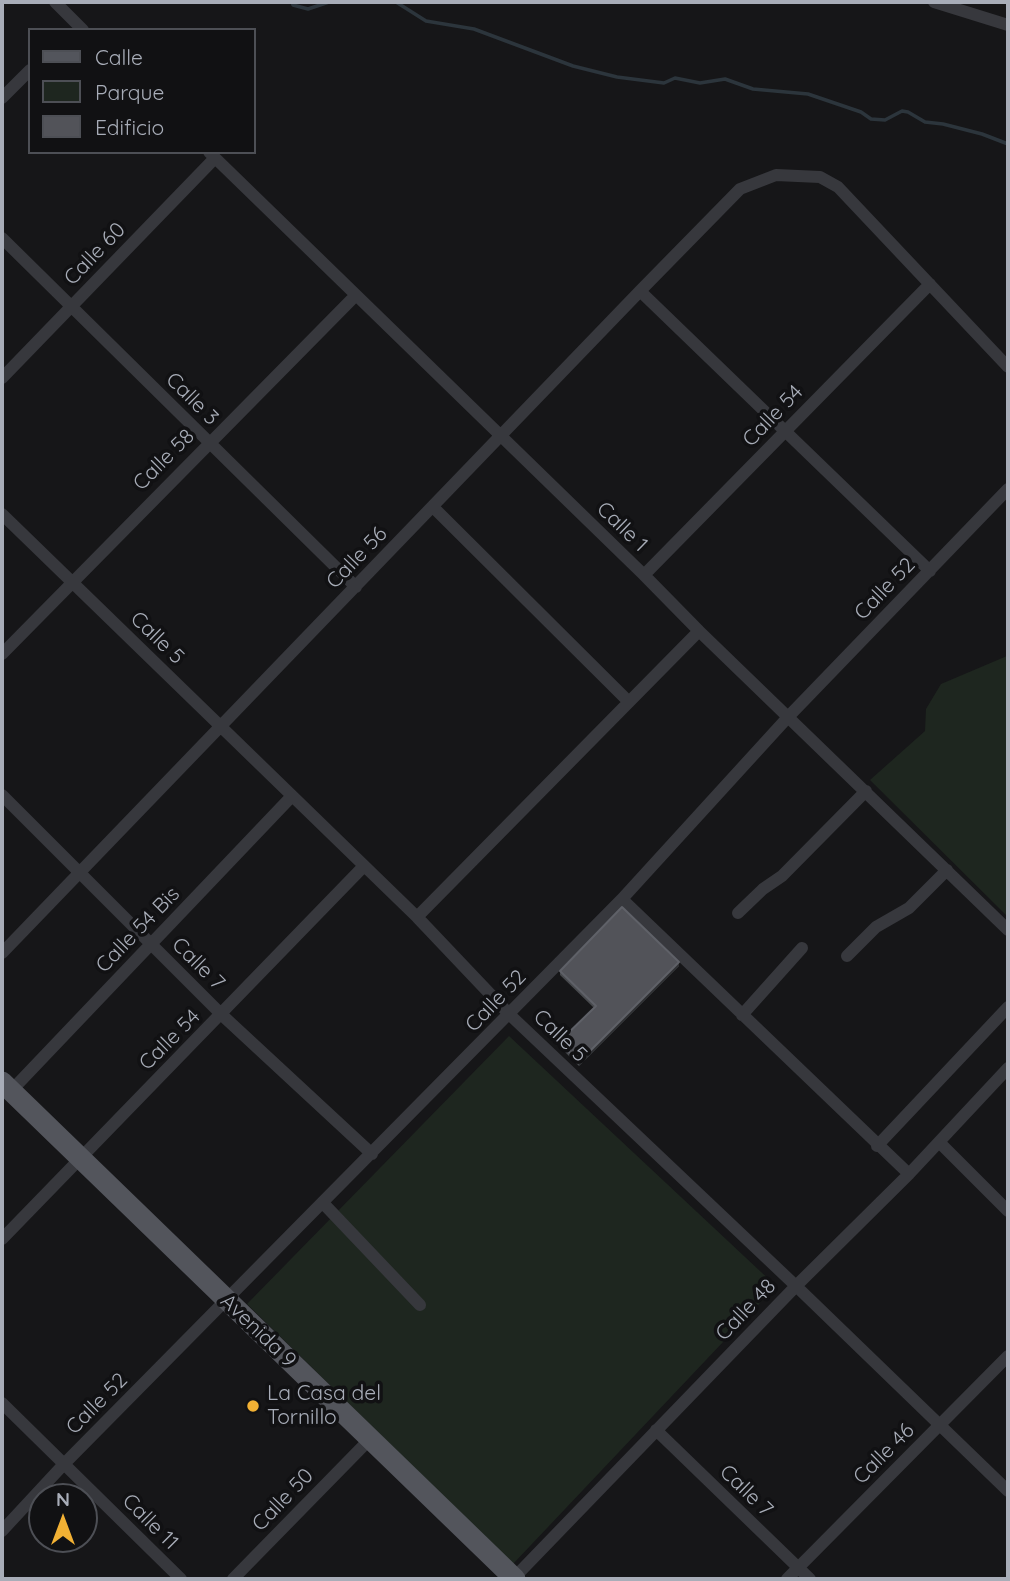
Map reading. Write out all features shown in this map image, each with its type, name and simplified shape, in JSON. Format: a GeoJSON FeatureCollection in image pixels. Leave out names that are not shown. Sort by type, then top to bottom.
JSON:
{"type":"FeatureCollection","features":[{"type":"Feature","properties":{"kind":"main road","name":"Avenida 9"},"geometry":{"type":"LineString","coordinates":[[5,1090],[222,1305],[509,1579]]}},
{"type":"Feature","properties":{"kind":"street"},"geometry":{"type":"LineString","coordinates":[[55,2],[76,27]]}},
{"type":"Feature","properties":{"kind":"street"},"geometry":{"type":"LineString","coordinates":[[934,2],[1008,25]]}},
{"type":"Feature","properties":{"kind":"street"},"geometry":{"type":"LineString","coordinates":[[2,98],[28,71]]}},
{"type":"Feature","properties":{"kind":"street","name":"Calle 1"},"geometry":{"type":"LineString","coordinates":[[212,155],[1008,930]]}},
{"type":"Feature","properties":{"kind":"street","name":"Calle 60"},"geometry":{"type":"LineString","coordinates":[[2,378],[212,155]]}},
{"type":"Feature","properties":{"kind":"street","name":"Calle 56"},"geometry":{"type":"LineString","coordinates":[[2,953],[740,190],[776,175],[820,177],[838,187],[930,284]]}},
{"type":"Feature","properties":{"kind":"street","name":"Calle 3"},"geometry":{"type":"LineString","coordinates":[[2,238],[356,587]]}},
{"type":"Feature","properties":{"kind":"street"},"geometry":{"type":"LineString","coordinates":[[930,284],[1008,367]]}},
{"type":"Feature","properties":{"kind":"street","name":"Calle 54"},"geometry":{"type":"LineString","coordinates":[[644,575],[930,284]]}},
{"type":"Feature","properties":{"kind":"street"},"geometry":{"type":"LineString","coordinates":[[640,291],[930,571]]}},
{"type":"Feature","properties":{"kind":"street","name":"Calle 58"},"geometry":{"type":"LineString","coordinates":[[2,654],[356,295]]}},
{"type":"Feature","properties":{"kind":"street","name":"Calle 52"},"geometry":{"type":"LineString","coordinates":[[2,1531],[64,1464],[622,899],[789,716],[1008,489]]}},
{"type":"Feature","properties":{"kind":"street"},"geometry":{"type":"LineString","coordinates":[[433,507],[629,702]]}},
{"type":"Feature","properties":{"kind":"street","name":"Calle 5"},"geometry":{"type":"LineString","coordinates":[[2,514],[417,918],[510,1015],[796,1286],[1008,1492]]}},
{"type":"Feature","properties":{"kind":"street"},"geometry":{"type":"LineString","coordinates":[[417,918],[699,631]]}},
{"type":"Feature","properties":{"kind":"street"},"geometry":{"type":"LineString","coordinates":[[738,913],[763,889],[782,876],[866,791]]}},
{"type":"Feature","properties":{"kind":"street","name":"Calle 7"},"geometry":{"type":"LineString","coordinates":[[2,796],[222,1015],[372,1154]]}},
{"type":"Feature","properties":{"kind":"street","name":"Calle 54 Bis"},"geometry":{"type":"LineString","coordinates":[[5,1090],[151,945],[292,796]]}},
{"type":"Feature","properties":{"kind":"street","name":"Calle 54"},"geometry":{"type":"LineString","coordinates":[[2,1239],[364,866]]}},
{"type":"Feature","properties":{"kind":"street"},"geometry":{"type":"LineString","coordinates":[[847,956],[876,927],[909,908],[947,870]]}},
{"type":"Feature","properties":{"kind":"street"},"geometry":{"type":"LineString","coordinates":[[622,899],[909,1174]]}},
{"type":"Feature","properties":{"kind":"street"},"geometry":{"type":"LineString","coordinates":[[742,1015],[802,948]]}},
{"type":"Feature","properties":{"kind":"street"},"geometry":{"type":"LineString","coordinates":[[877,1146],[1008,1007]]}},
{"type":"Feature","properties":{"kind":"street","name":"Calle 48"},"geometry":{"type":"LineString","coordinates":[[509,1579],[909,1174],[1008,1068]]}},
{"type":"Feature","properties":{"kind":"street"},"geometry":{"type":"LineString","coordinates":[[939,1142],[1008,1211]]}},
{"type":"Feature","properties":{"kind":"street"},"geometry":{"type":"LineString","coordinates":[[323,1203],[420,1305]]}},
{"type":"Feature","properties":{"kind":"street","name":"Calle 46"},"geometry":{"type":"LineString","coordinates":[[787,1579],[1008,1356]]}},
{"type":"Feature","properties":{"kind":"street","name":"Calle 11"},"geometry":{"type":"LineString","coordinates":[[2,1404],[181,1579]]}},
{"type":"Feature","properties":{"kind":"street","name":"Calle 7"},"geometry":{"type":"LineString","coordinates":[[656,1430],[810,1579]]}},
{"type":"Feature","properties":{"kind":"street","name":"Calle 50"},"geometry":{"type":"LineString","coordinates":[[233,1579],[365,1443]]}},
{"type":"Feature","properties":{"kind":"green space"},"geometry":{"type":"Polygon","coordinates":[[[1008,652],[1008,917],[870,780],[925,731],[926,709],[941,684],[1007,656],[1008,652]]]}},
{"type":"Feature","properties":{"kind":"green space"},"geometry":{"type":"Polygon","coordinates":[[[509,1036],[776,1286],[513,1564],[247,1304],[509,1036]]]}},
{"type":"Feature","properties":{"kind":"building"},"geometry":{"type":"Polygon","coordinates":[[[622,907],[679,962],[579,1062],[559,1042],[596,1006],[560,971],[622,907]]]}},
{"type":"Feature","properties":{"kind":"waterway"},"geometry":{"type":"LineString","coordinates":[[292,2],[293,5],[308,9],[329,2]]}},
{"type":"Feature","properties":{"kind":"waterway"},"geometry":{"type":"LineString","coordinates":[[396,2],[426,21],[474,29],[573,66],[617,77],[664,83],[675,78],[700,83],[725,79],[753,89],[808,94],[861,112],[871,119],[885,120],[902,111],[908,112],[925,122],[982,134],[1008,144]]}},
{"type":"Feature","properties":{"kind":"place","name":"La Casa del Tornillo"},"geometry":{"type":"Point","coordinates":[253,1406]}}]}
